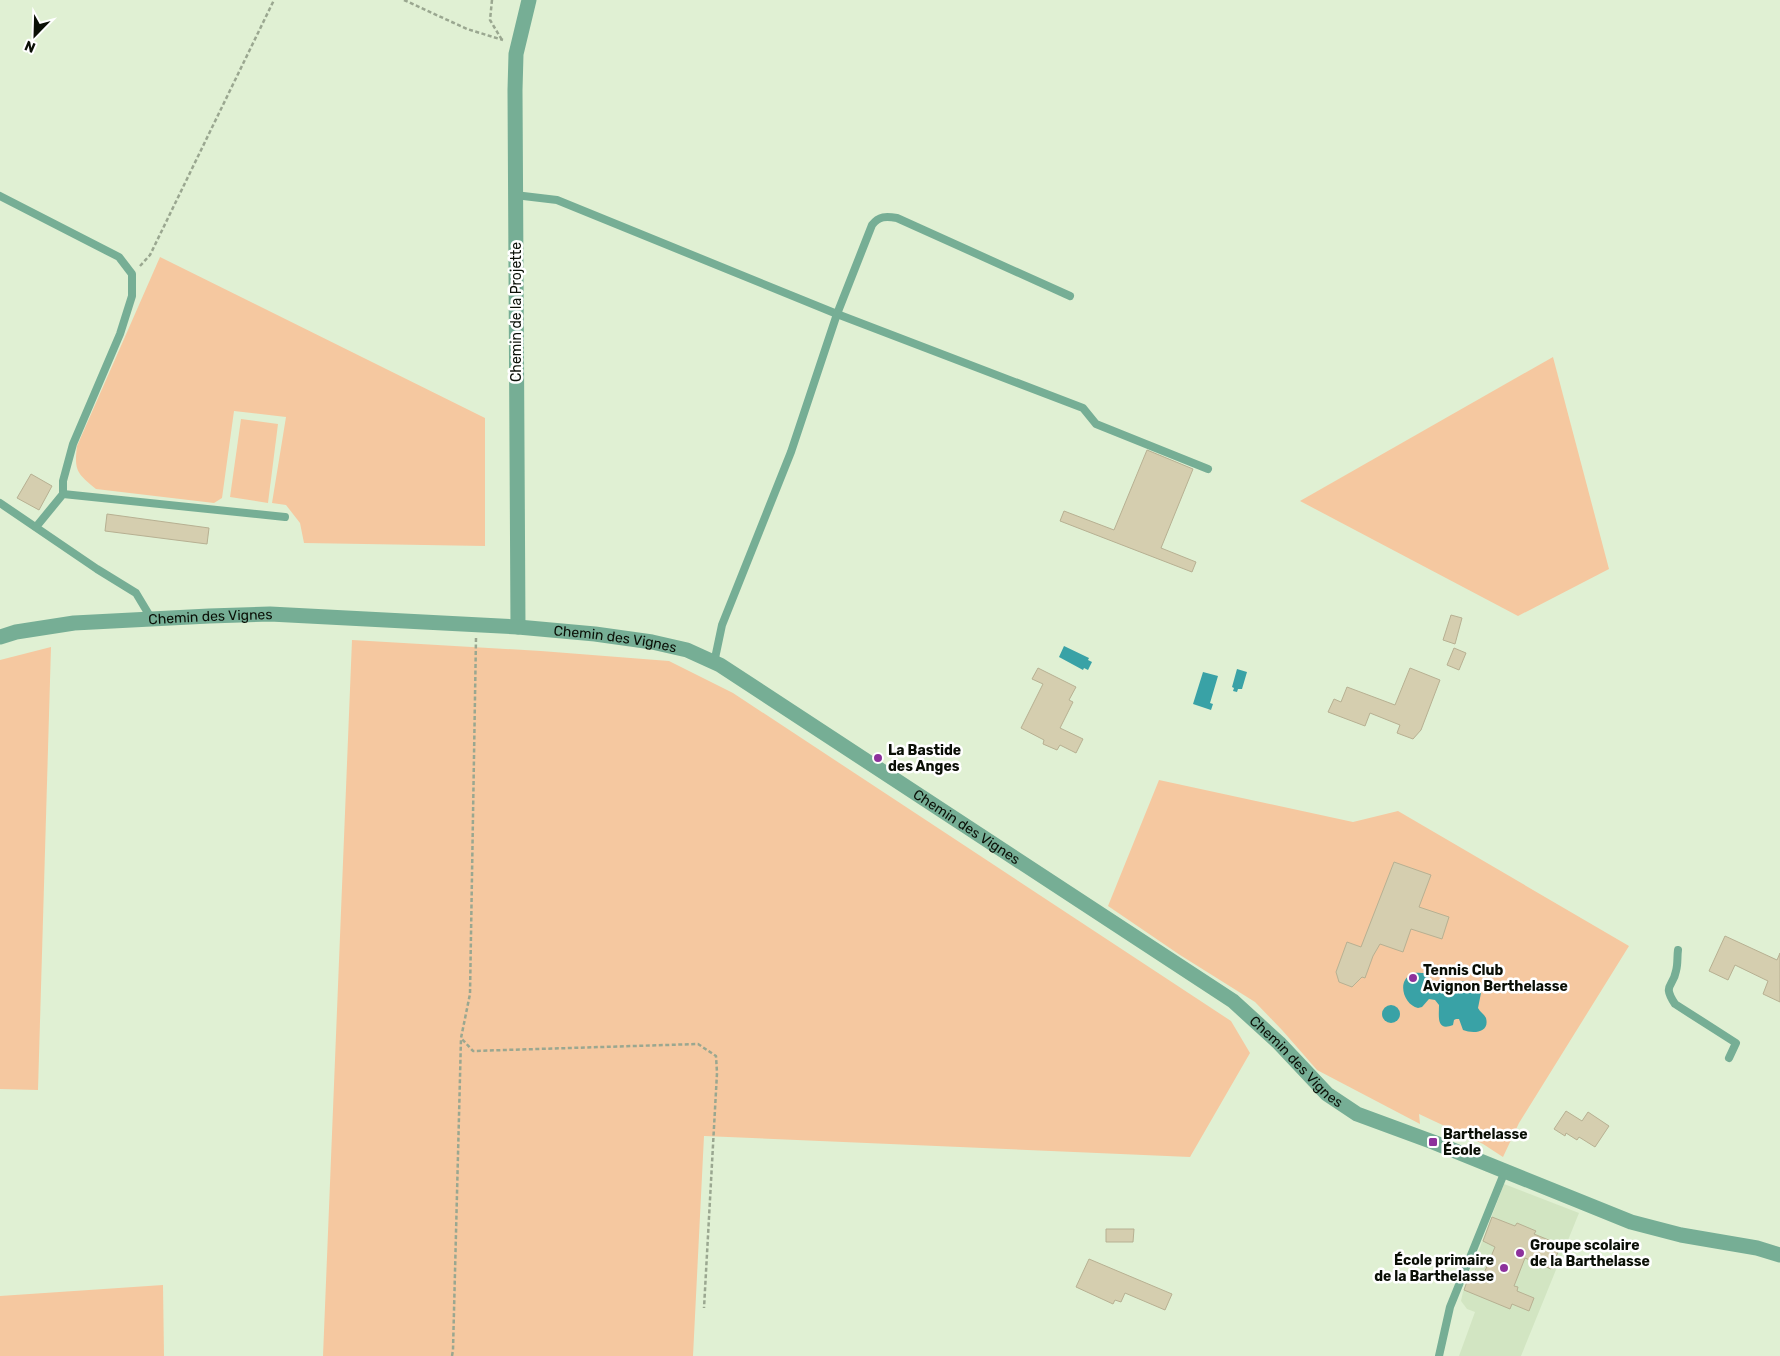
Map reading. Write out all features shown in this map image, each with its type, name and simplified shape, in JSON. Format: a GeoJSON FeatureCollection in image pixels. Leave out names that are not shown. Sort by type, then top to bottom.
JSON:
{"type":"FeatureCollection","features":[{"type":"Feature","properties":{"kind":"street","name":"Chemin de la Projette"},"geometry":{"type":"LineString","coordinates":[[518,626],[515,90],[516,54],[529,0]]}},
{"type":"Feature","properties":{"kind":"street","name":"Chemin des Vignes"},"geometry":{"type":"LineString","coordinates":[[0,637],[16,632],[74,623],[270,614],[518,626],[652,642],[687,650],[714,663],[1233,1001],[1279,1043],[1327,1094],[1357,1114],[1631,1222],[1682,1235],[1757,1248],[1780,1255]]}},
{"type":"Feature","properties":{"kind":"lane"},"geometry":{"type":"LineString","coordinates":[[515,195],[557,200],[837,314],[1083,408],[1096,424],[1208,469]]}},
{"type":"Feature","properties":{"kind":"lane"},"geometry":{"type":"LineString","coordinates":[[0,196],[119,257],[132,274],[132,296],[120,334],[73,444],[63,480],[63,494],[36,527]]}},
{"type":"Feature","properties":{"kind":"lane"},"geometry":{"type":"LineString","coordinates":[[714,663],[722,626],[792,452],[837,314],[872,225],[880,218],[888,216],[897,218],[1070,296]]}},
{"type":"Feature","properties":{"kind":"lane"},"geometry":{"type":"LineString","coordinates":[[63,494],[285,518]]}},
{"type":"Feature","properties":{"kind":"lane"},"geometry":{"type":"LineString","coordinates":[[0,503],[97,569],[136,592],[151,618]]}},
{"type":"Feature","properties":{"kind":"lane"},"geometry":{"type":"LineString","coordinates":[[1678,950],[1676,973],[1668,987],[1670,996],[1675,1004],[1736,1043],[1729,1058]]}},
{"type":"Feature","properties":{"kind":"lane"},"geometry":{"type":"LineString","coordinates":[[1439,1356],[1450,1307],[1505,1171]]}},
{"type":"Feature","properties":{"kind":"path"},"geometry":{"type":"LineString","coordinates":[[132,274],[150,255],[274,0]]}},
{"type":"Feature","properties":{"kind":"path"},"geometry":{"type":"LineString","coordinates":[[404,0],[467,29],[518,44]]}},
{"type":"Feature","properties":{"kind":"path"},"geometry":{"type":"LineString","coordinates":[[492,0],[490,20],[502,40]]}},
{"type":"Feature","properties":{"kind":"path"},"geometry":{"type":"LineString","coordinates":[[452,1356],[462,1038],[470,994],[476,624]]}},
{"type":"Feature","properties":{"kind":"path"},"geometry":{"type":"LineString","coordinates":[[462,1038],[473,1051],[698,1044],[716,1056],[717,1073],[704,1308]]}},
{"type":"Feature","properties":{"kind":"shaded area"},"geometry":{"type":"Polygon","coordinates":[[[160,257],[485,418],[485,546],[304,543],[300,523],[286,505],[272,503],[286,417],[234,411],[222,498],[214,503],[96,489],[90,484],[78,471],[76,461],[77,446],[160,257]]]}},
{"type":"Feature","properties":{"kind":"shaded area"},"geometry":{"type":"Polygon","coordinates":[[[1553,357],[1609,569],[1518,616],[1300,501],[1553,357]]]}},
{"type":"Feature","properties":{"kind":"shaded area"},"geometry":{"type":"Polygon","coordinates":[[[241,419],[278,424],[268,503],[230,497],[241,419]]]}},
{"type":"Feature","properties":{"kind":"shaded area"},"geometry":{"type":"Polygon","coordinates":[[[352,640],[541,651],[669,661],[733,693],[1231,1021],[1250,1053],[1190,1157],[704,1136],[693,1356],[323,1356],[352,640]]]}},
{"type":"Feature","properties":{"kind":"shaded area"},"geometry":{"type":"Polygon","coordinates":[[[51,647],[38,1090],[0,1089],[0,660],[51,647]]]}},
{"type":"Feature","properties":{"kind":"shaded area","name":"Tennis Club Avignon Berthelasse"},"geometry":{"type":"Polygon","coordinates":[[[1159,780],[1353,822],[1398,811],[1629,946],[1519,1123],[1503,1157],[1483,1144],[1419,1114],[1420,1124],[1317,1070],[1255,1002],[1180,955],[1108,906],[1159,780]]]}},
{"type":"Feature","properties":{"kind":"shaded area","name":"Groupe scolaire de la Barthelasse"},"geometry":{"type":"Polygon","coordinates":[[[1504,1184],[1579,1213],[1521,1356],[1459,1356],[1475,1312],[1467,1309],[1461,1301],[1463,1292],[1504,1184]]]}},
{"type":"Feature","properties":{"kind":"shaded area"},"geometry":{"type":"Polygon","coordinates":[[[163,1285],[164,1356],[0,1356],[0,1296],[163,1285]]]}},
{"type":"Feature","properties":{"kind":"water"},"geometry":{"type":"Polygon","coordinates":[[[1064,646],[1089,658],[1088,660],[1092,662],[1088,670],[1084,668],[1083,670],[1059,657],[1064,646]]]}},
{"type":"Feature","properties":{"kind":"water"},"geometry":{"type":"Polygon","coordinates":[[[1237,669],[1247,672],[1242,689],[1238,689],[1237,692],[1233,691],[1234,688],[1232,687],[1237,669]]]}},
{"type":"Feature","properties":{"kind":"water"},"geometry":{"type":"Polygon","coordinates":[[[1203,672],[1218,676],[1210,703],[1213,704],[1211,710],[1193,704],[1203,672]]]}},
{"type":"Feature","properties":{"kind":"water"},"geometry":{"type":"Polygon","coordinates":[[[1413,973],[1425,973],[1435,987],[1440,989],[1463,981],[1477,984],[1481,993],[1478,1008],[1486,1018],[1487,1023],[1485,1027],[1476,1032],[1463,1030],[1459,1019],[1454,1020],[1453,1025],[1448,1027],[1441,1025],[1439,1005],[1435,1000],[1429,999],[1422,1007],[1413,1006],[1406,998],[1403,987],[1404,982],[1413,973]]]}},
{"type":"Feature","properties":{"kind":"water"},"geometry":{"type":"Polygon","coordinates":[[[1387,1005],[1395,1005],[1400,1010],[1398,1021],[1387,1023],[1382,1018],[1382,1010],[1387,1005]]]}},
{"type":"Feature","properties":{"kind":"building"},"geometry":{"type":"Polygon","coordinates":[[[1147,450],[1193,469],[1161,548],[1196,562],[1192,572],[1060,521],[1064,511],[1114,530],[1147,450]]]}},
{"type":"Feature","properties":{"kind":"building"},"geometry":{"type":"Polygon","coordinates":[[[31,474],[52,486],[39,510],[17,498],[31,474]]]}},
{"type":"Feature","properties":{"kind":"building"},"geometry":{"type":"Polygon","coordinates":[[[107,514],[209,528],[207,544],[105,531],[107,514]]]}},
{"type":"Feature","properties":{"kind":"building"},"geometry":{"type":"Polygon","coordinates":[[[1451,615],[1462,618],[1455,644],[1443,640],[1451,615]]]}},
{"type":"Feature","properties":{"kind":"building"},"geometry":{"type":"Polygon","coordinates":[[[1454,648],[1466,653],[1459,670],[1447,665],[1454,648]]]}},
{"type":"Feature","properties":{"kind":"building"},"geometry":{"type":"Polygon","coordinates":[[[1038,668],[1076,687],[1069,700],[1073,702],[1060,728],[1083,739],[1076,753],[1060,745],[1057,750],[1043,744],[1044,740],[1021,728],[1043,684],[1032,679],[1038,668]]]}},
{"type":"Feature","properties":{"kind":"building"},"geometry":{"type":"Polygon","coordinates":[[[1410,668],[1440,680],[1421,730],[1413,739],[1397,733],[1400,725],[1370,713],[1365,726],[1328,712],[1334,699],[1341,702],[1347,687],[1395,705],[1410,668]]]}},
{"type":"Feature","properties":{"kind":"building"},"geometry":{"type":"Polygon","coordinates":[[[1394,862],[1431,875],[1419,907],[1449,917],[1442,939],[1411,929],[1403,952],[1380,944],[1373,956],[1365,978],[1362,977],[1352,987],[1339,982],[1336,972],[1347,942],[1361,947],[1394,862]]]}},
{"type":"Feature","properties":{"kind":"building"},"geometry":{"type":"Polygon","coordinates":[[[1725,936],[1777,960],[1780,953],[1780,1002],[1763,994],[1768,981],[1735,965],[1728,980],[1709,971],[1725,936]]]}},
{"type":"Feature","properties":{"kind":"building"},"geometry":{"type":"Polygon","coordinates":[[[1566,1111],[1582,1121],[1588,1112],[1609,1126],[1595,1147],[1579,1137],[1577,1140],[1566,1133],[1565,1136],[1554,1129],[1566,1111]]]}},
{"type":"Feature","properties":{"kind":"building","name":"École primaire de la Barthelasse"},"geometry":{"type":"Polygon","coordinates":[[[1492,1217],[1515,1226],[1517,1223],[1536,1231],[1534,1234],[1561,1245],[1551,1269],[1525,1258],[1514,1286],[1518,1287],[1517,1291],[1534,1298],[1529,1311],[1512,1304],[1510,1309],[1464,1290],[1470,1273],[1482,1278],[1495,1247],[1483,1241],[1492,1217]]]}},
{"type":"Feature","properties":{"kind":"building"},"geometry":{"type":"Polygon","coordinates":[[[1106,1229],[1134,1229],[1133,1242],[1106,1242],[1106,1229]]]}},
{"type":"Feature","properties":{"kind":"building"},"geometry":{"type":"Polygon","coordinates":[[[1089,1259],[1172,1294],[1165,1310],[1125,1293],[1121,1302],[1115,1300],[1113,1304],[1076,1287],[1089,1259]]]}},
{"type":"Feature","properties":{"kind":"place","name":"La Bastide des Anges"},"geometry":{"type":"Point","coordinates":[878,758]}},
{"type":"Feature","properties":{"kind":"place","name":"Tennis Club Avignon Berthelasse"},"geometry":{"type":"Point","coordinates":[1413,978]}},
{"type":"Feature","properties":{"kind":"place","name":"Barthelasse École"},"geometry":{"type":"Point","coordinates":[1433,1142]}},
{"type":"Feature","properties":{"kind":"place","name":"Groupe scolaire de la Barthelasse"},"geometry":{"type":"Point","coordinates":[1520,1253]}},
{"type":"Feature","properties":{"kind":"place","name":"École primaire de la Barthelasse"},"geometry":{"type":"Point","coordinates":[1504,1268]}}]}
